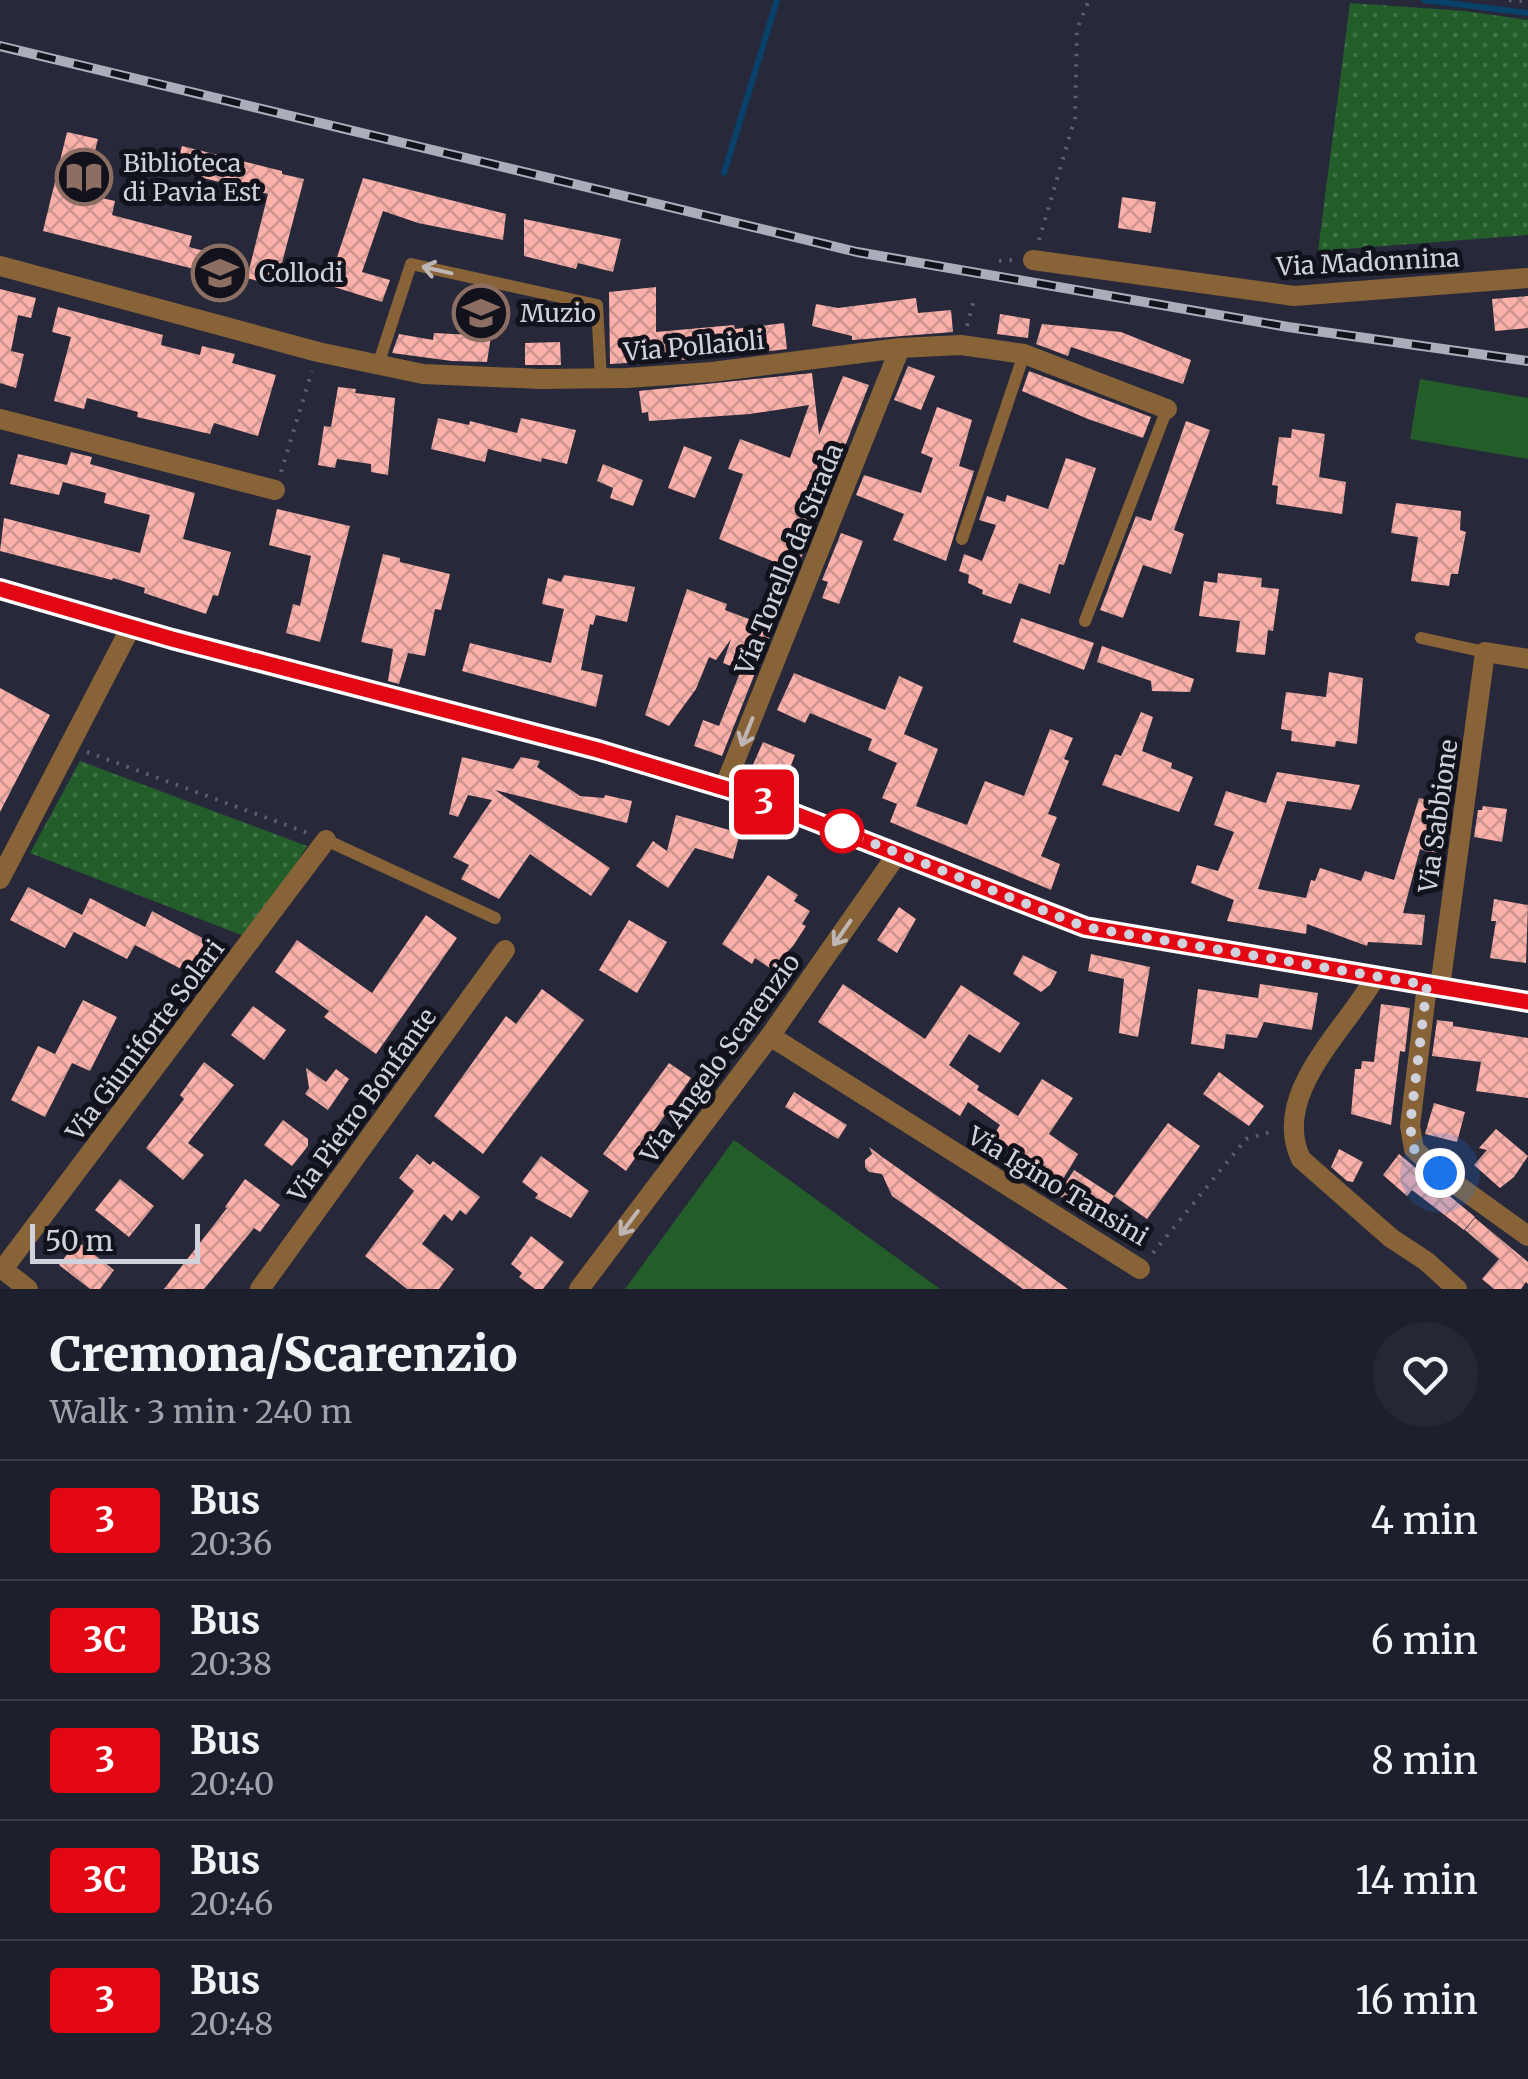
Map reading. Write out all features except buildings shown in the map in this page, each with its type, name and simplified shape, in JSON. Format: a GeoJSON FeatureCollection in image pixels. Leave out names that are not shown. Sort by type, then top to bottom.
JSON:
{"type":"FeatureCollection","features":[{"type":"Feature","properties":{"kind":"main road"},"geometry":{"type":"LineString","coordinates":[[0,589],[598,750],[724,788],[1085,927],[1528,1002]]}},
{"type":"Feature","properties":{"kind":"street","name":"Via Madonnina"},"geometry":{"type":"LineString","coordinates":[[1033,260],[1294,296],[1528,278]]}},
{"type":"Feature","properties":{"kind":"street","name":"Via Pollaioli"},"geometry":{"type":"LineString","coordinates":[[0,266],[318,352],[423,374],[601,379],[712,372],[900,348],[962,346],[1024,354],[1167,409]]}},
{"type":"Feature","properties":{"kind":"street","name":"Via Torello da Strada"},"geometry":{"type":"LineString","coordinates":[[724,788],[900,348]]}},
{"type":"Feature","properties":{"kind":"street"},"geometry":{"type":"LineString","coordinates":[[0,419],[276,490]]}},
{"type":"Feature","properties":{"kind":"street"},"geometry":{"type":"LineString","coordinates":[[0,878],[131,627]]}},
{"type":"Feature","properties":{"kind":"street"},"geometry":{"type":"LineString","coordinates":[[1485,652],[1528,659]]}},
{"type":"Feature","properties":{"kind":"street","name":"Via Sabbione"},"geometry":{"type":"LineString","coordinates":[[1485,652],[1410,1126],[1414,1149],[1440,1173],[1528,1236]]}},
{"type":"Feature","properties":{"kind":"street","name":"Via Giuniforte Solari"},"geometry":{"type":"LineString","coordinates":[[1,1268],[326,840]]}},
{"type":"Feature","properties":{"kind":"street","name":"Via Angelo Scarenzio"},"geometry":{"type":"LineString","coordinates":[[579,1289],[770,1036],[898,853]]}},
{"type":"Feature","properties":{"kind":"street","name":"Via Pietro Bonfante"},"geometry":{"type":"LineString","coordinates":[[260,1289],[505,950]]}},
{"type":"Feature","properties":{"kind":"street"},"geometry":{"type":"LineString","coordinates":[[1376,976],[1303,1085],[1291,1126],[1292,1142],[1301,1159],[1391,1238],[1426,1261],[1457,1289]]}},
{"type":"Feature","properties":{"kind":"street","name":"Via Igino Tansini"},"geometry":{"type":"LineString","coordinates":[[770,1036],[1140,1268]]}},
{"type":"Feature","properties":{"kind":"street"},"geometry":{"type":"LineString","coordinates":[[1,1268],[28,1289]]}},
{"type":"Feature","properties":{"kind":"lane"},"geometry":{"type":"LineString","coordinates":[[378,365],[411,264],[598,306],[601,379]]}},
{"type":"Feature","properties":{"kind":"lane"},"geometry":{"type":"LineString","coordinates":[[962,539],[1024,354]]}},
{"type":"Feature","properties":{"kind":"lane","name":"Via Pollaioli"},"geometry":{"type":"LineString","coordinates":[[1085,621],[1167,409]]}},
{"type":"Feature","properties":{"kind":"lane"},"geometry":{"type":"LineString","coordinates":[[1421,638],[1485,652]]}},
{"type":"Feature","properties":{"kind":"lane"},"geometry":{"type":"LineString","coordinates":[[326,840],[495,918]]}},
{"type":"Feature","properties":{"kind":"path"},"geometry":{"type":"LineString","coordinates":[[1033,260],[1075,118],[1077,29],[1089,0]]}},
{"type":"Feature","properties":{"kind":"path"},"geometry":{"type":"LineString","coordinates":[[1509,0],[1528,2]]}},
{"type":"Feature","properties":{"kind":"path"},"geometry":{"type":"LineString","coordinates":[[962,346],[975,296]]}},
{"type":"Feature","properties":{"kind":"path"},"geometry":{"type":"LineString","coordinates":[[276,490],[318,352]]}},
{"type":"Feature","properties":{"kind":"path"},"geometry":{"type":"LineString","coordinates":[[70,745],[326,840]]}},
{"type":"Feature","properties":{"kind":"path","name":"Via Igino Tansini"},"geometry":{"type":"LineString","coordinates":[[1140,1268],[1246,1139],[1291,1126]]}},
{"type":"Feature","properties":{"kind":"green space"},"geometry":{"type":"Polygon","coordinates":[[[1350,3],[1528,20],[1528,235],[1318,251],[1350,3]]]}},
{"type":"Feature","properties":{"kind":"green space"},"geometry":{"type":"Polygon","coordinates":[[[1420,379],[1528,398],[1528,459],[1410,439],[1420,379]]]}},
{"type":"Feature","properties":{"kind":"green space"},"geometry":{"type":"Polygon","coordinates":[[[80,761],[307,846],[249,938],[30,853],[80,761]]]}},
{"type":"Feature","properties":{"kind":"green space"},"geometry":{"type":"Polygon","coordinates":[[[734,1140],[940,1289],[625,1289],[734,1140]]]}},
{"type":"Feature","properties":{"kind":"waterway"},"geometry":{"type":"LineString","coordinates":[[724,173],[777,0]]}},
{"type":"Feature","properties":{"kind":"waterway"},"geometry":{"type":"LineString","coordinates":[[1424,0],[1528,13]]}},
{"type":"Feature","properties":{"kind":"railway"},"geometry":{"type":"LineString","coordinates":[[0,46],[857,252],[1288,327],[1528,361]]}},
{"type":"Feature","properties":{"kind":"bus line","name":"3"},"geometry":{"type":"LineString","coordinates":[[0,589],[172,639],[598,750],[744,794],[1085,927],[1528,1002]]}},
{"type":"Feature","properties":{"kind":"place","name":"Biblioteca di Pavia Est"},"geometry":{"type":"Point","coordinates":[84,177]}},
{"type":"Feature","properties":{"kind":"place","name":"Collodi"},"geometry":{"type":"Point","coordinates":[220,273]}},
{"type":"Feature","properties":{"kind":"place","name":"Muzio"},"geometry":{"type":"Point","coordinates":[481,313]}},
{"type":"Feature","properties":{"kind":"route"},"geometry":{"type":"LineString","coordinates":[[842,831],[1085,927],[1427,985],[1410,1126],[1414,1149],[1440,1173]]}}]}
